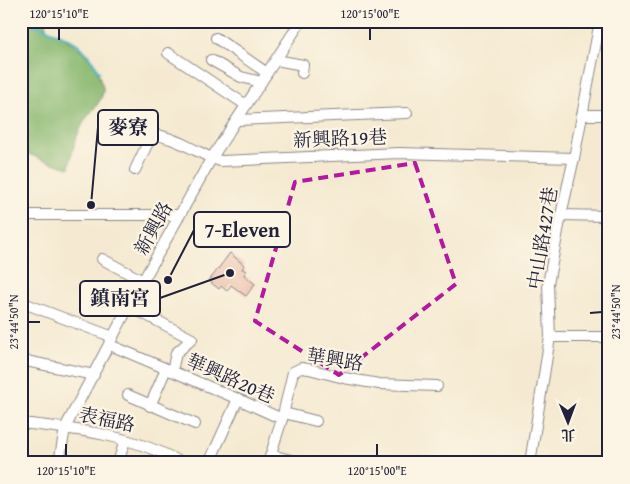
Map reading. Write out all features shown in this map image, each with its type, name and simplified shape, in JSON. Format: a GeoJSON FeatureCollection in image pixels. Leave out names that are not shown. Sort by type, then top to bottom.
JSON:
{"type":"FeatureCollection","features":[{"type":"Feature","properties":{"kind":"street","name":"新興路"},"geometry":{"type":"LineString","coordinates":[[59,463],[66,428],[129,306],[211,159],[301,21]]}},
{"type":"Feature","properties":{"kind":"street","name":"中山路427巷"},"geometry":{"type":"LineString","coordinates":[[530,463],[550,337],[548,284],[600,21]]}},
{"type":"Feature","properties":{"kind":"street"},"geometry":{"type":"LineString","coordinates":[[216,38],[268,74]]}},
{"type":"Feature","properties":{"kind":"street"},"geometry":{"type":"LineString","coordinates":[[168,53],[246,105]]}},
{"type":"Feature","properties":{"kind":"street"},"geometry":{"type":"LineString","coordinates":[[211,60],[241,77],[261,82]]}},
{"type":"Feature","properties":{"kind":"street"},"geometry":{"type":"LineString","coordinates":[[276,60],[303,65],[302,73]]}},
{"type":"Feature","properties":{"kind":"street"},"geometry":{"type":"LineString","coordinates":[[237,120],[408,114]]}},
{"type":"Feature","properties":{"kind":"street"},"geometry":{"type":"LineString","coordinates":[[582,115],[609,114]]}},
{"type":"Feature","properties":{"kind":"street","name":"新興路19巷"},"geometry":{"type":"LineString","coordinates":[[135,170],[152,134],[160,135],[196,150],[211,159],[221,161],[399,153],[574,158]]}},
{"type":"Feature","properties":{"kind":"street"},"geometry":{"type":"LineString","coordinates":[[21,215],[179,216]]}},
{"type":"Feature","properties":{"kind":"street"},"geometry":{"type":"LineString","coordinates":[[561,215],[609,216]]}},
{"type":"Feature","properties":{"kind":"street"},"geometry":{"type":"LineString","coordinates":[[102,260],[143,281]]}},
{"type":"Feature","properties":{"kind":"street","name":"華興路20巷"},"geometry":{"type":"LineString","coordinates":[[21,302],[111,341],[169,370],[238,399],[283,416],[316,421]]}},
{"type":"Feature","properties":{"kind":"street"},"geometry":{"type":"LineString","coordinates":[[129,306],[192,339],[176,353],[169,370]]}},
{"type":"Feature","properties":{"kind":"street"},"geometry":{"type":"LineString","coordinates":[[550,337],[609,337]]}},
{"type":"Feature","properties":{"kind":"street"},"geometry":{"type":"LineString","coordinates":[[21,360],[94,375]]}},
{"type":"Feature","properties":{"kind":"street","name":"華興路"},"geometry":{"type":"LineString","coordinates":[[270,459],[283,416],[293,372],[301,368],[379,384],[437,386]]}},
{"type":"Feature","properties":{"kind":"street","name":"華興路20巷"},"geometry":{"type":"LineString","coordinates":[[150,406],[169,370]]}},
{"type":"Feature","properties":{"kind":"street"},"geometry":{"type":"LineString","coordinates":[[128,396],[195,424]]}},
{"type":"Feature","properties":{"kind":"street"},"geometry":{"type":"LineString","coordinates":[[209,463],[238,399]]}},
{"type":"Feature","properties":{"kind":"street","name":"表福路"},"geometry":{"type":"LineString","coordinates":[[21,423],[77,429],[125,440],[141,444],[182,463]]}},
{"type":"Feature","properties":{"kind":"street"},"geometry":{"type":"LineString","coordinates":[[118,463],[125,440]]}},
{"type":"Feature","properties":{"kind":"street"},"geometry":{"type":"LineString","coordinates":[[270,459],[303,463]]}},
{"type":"Feature","properties":{"kind":"highlighted area"},"geometry":{"type":"Polygon","coordinates":[[[415,163],[456,284],[339,375],[255,321],[295,182],[415,163]]]}},
{"type":"Feature","properties":{"kind":"green space"},"geometry":{"type":"Polygon","coordinates":[[[21,21],[46,21],[46,28],[63,37],[86,55],[97,70],[102,85],[101,99],[82,126],[73,149],[69,168],[21,151],[21,21]]]}},
{"type":"Feature","properties":{"kind":"building"},"geometry":{"type":"Polygon","coordinates":[[[230,253],[244,265],[242,269],[246,271],[244,275],[255,284],[246,296],[231,285],[227,291],[221,286],[219,289],[209,281],[230,253]]]}},
{"type":"Feature","properties":{"kind":"waterway"},"geometry":{"type":"LineString","coordinates":[[32,21],[34,24],[79,45],[99,72]]}},
{"type":"Feature","properties":{"kind":"place","name":"麥寮"},"geometry":{"type":"Point","coordinates":[91,205]}},
{"type":"Feature","properties":{"kind":"place","name":"鎮南宮"},"geometry":{"type":"Point","coordinates":[230,273]}},
{"type":"Feature","properties":{"kind":"place","name":"7-Eleven"},"geometry":{"type":"Point","coordinates":[168,280]}}]}
